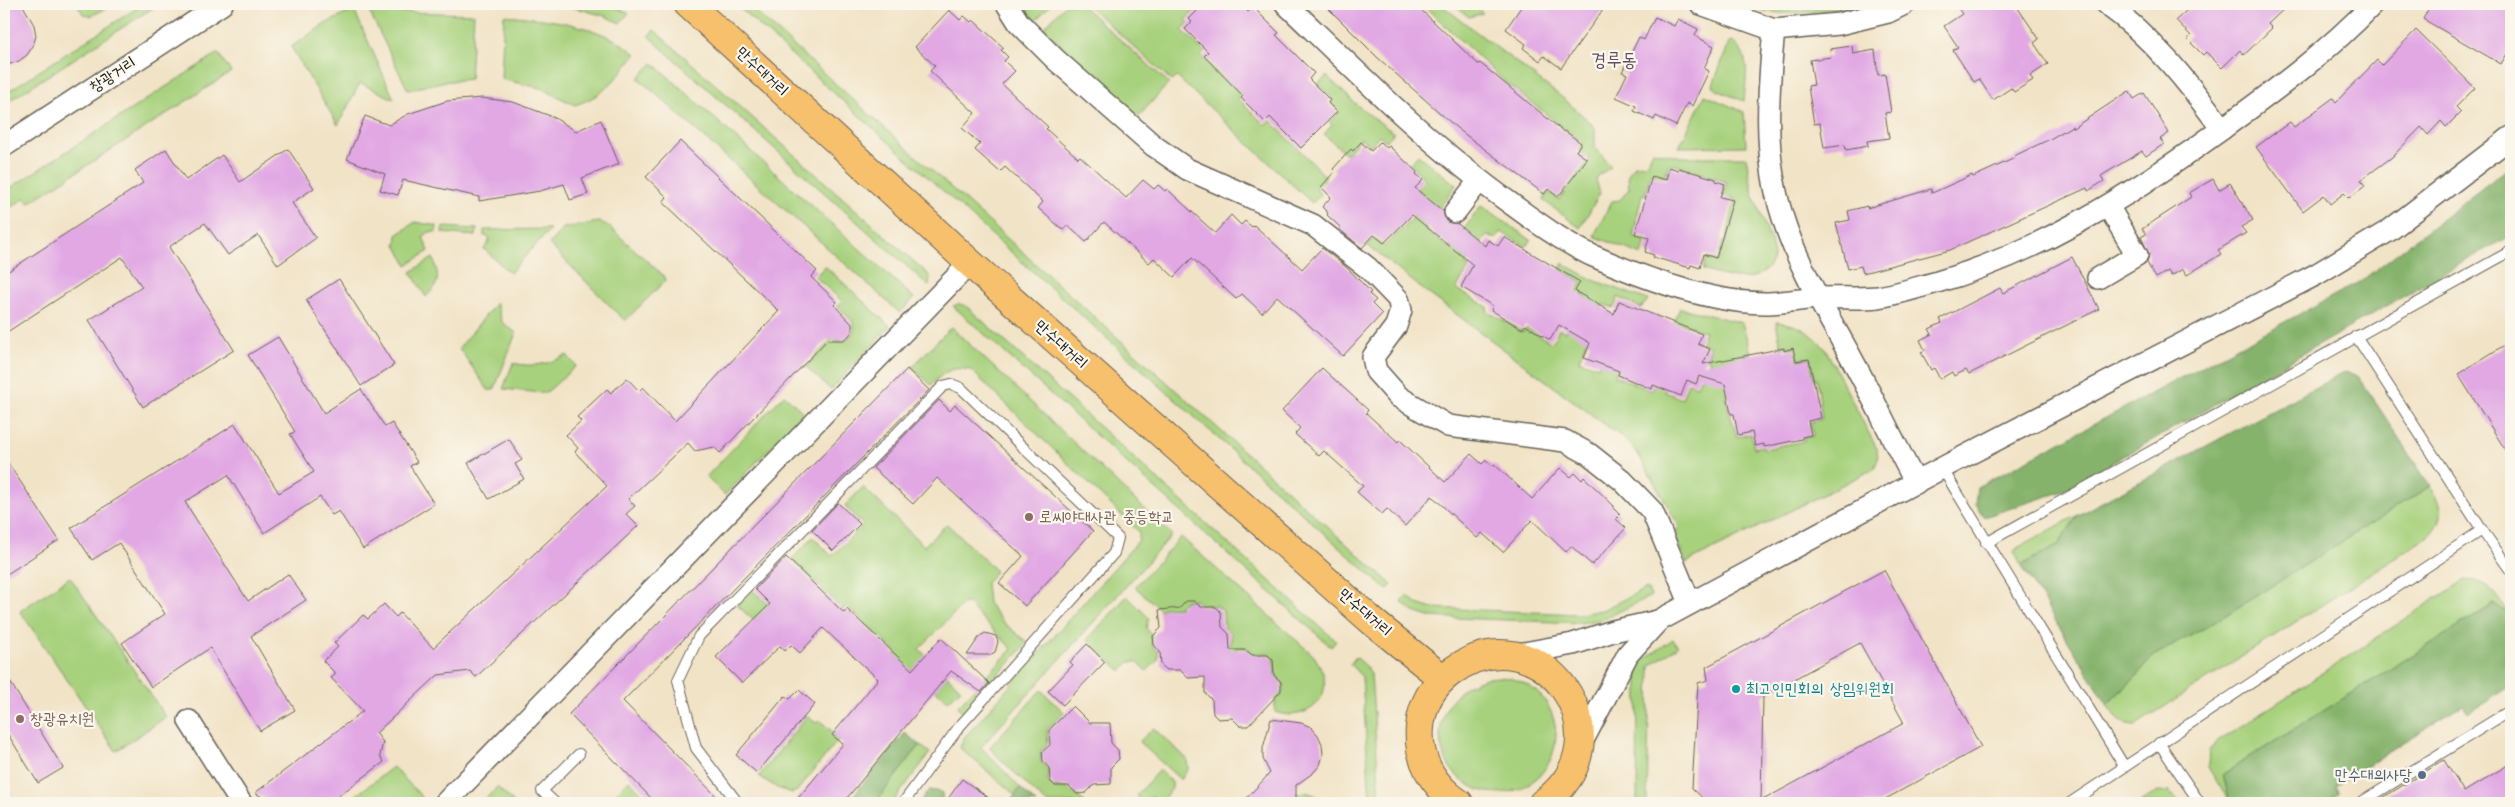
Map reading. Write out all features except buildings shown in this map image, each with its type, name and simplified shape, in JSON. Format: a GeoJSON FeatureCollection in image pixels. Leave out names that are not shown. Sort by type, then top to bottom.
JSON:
{"type":"FeatureCollection","features":[{"type":"Feature","properties":{"kind":"main road","name":"만수대거리"},"geometry":{"type":"LineString","coordinates":[[688,4],[970,264],[1373,622],[1442,678]]}},
{"type":"Feature","properties":{"kind":"main road"},"geometry":{"type":"LineString","coordinates":[[1447,800],[1432,778],[1423,758],[1419,737],[1421,716],[1429,696],[1442,678],[1463,663],[1487,655],[1513,655],[1538,663],[1558,679],[1572,698],[1577,714],[1580,746],[1573,769],[1560,798]]}},
{"type":"Feature","properties":{"kind":"street","name":"창광거리"},"geometry":{"type":"LineString","coordinates":[[4,146],[222,4]]}},
{"type":"Feature","properties":{"kind":"street"},"geometry":{"type":"LineString","coordinates":[[1007,4],[1020,23],[1055,59],[1154,146],[1187,169],[1313,225],[1368,268],[1398,299],[1401,310],[1396,326],[1373,357],[1376,371],[1399,398],[1448,426],[1565,441],[1589,454],[1622,480],[1652,511],[1690,604]]}},
{"type":"Feature","properties":{"kind":"street"},"geometry":{"type":"LineString","coordinates":[[1286,4],[1388,102],[1479,181],[1544,228],[1588,254],[1641,276],[1727,299],[1767,303],[1817,298],[1878,297],[1957,276],[2012,255],[2078,224],[2154,178],[2222,129],[2290,78],[2373,4]]}},
{"type":"Feature","properties":{"kind":"street"},"geometry":{"type":"LineString","coordinates":[[1711,6],[1774,30],[1839,24],[1888,12],[1904,4]]}},
{"type":"Feature","properties":{"kind":"street"},"geometry":{"type":"LineString","coordinates":[[2106,4],[2150,42],[2190,84],[2222,129]]}},
{"type":"Feature","properties":{"kind":"street"},"geometry":{"type":"LineString","coordinates":[[1774,30],[1768,89],[1768,130],[1781,213],[1799,260],[1817,298],[1881,412],[1916,483]]}},
{"type":"Feature","properties":{"kind":"street"},"geometry":{"type":"LineString","coordinates":[[1513,655],[1573,644],[1613,631],[1658,621],[1942,468],[2316,274],[2390,230],[2511,137]]}},
{"type":"Feature","properties":{"kind":"street"},"geometry":{"type":"LineString","coordinates":[[1455,212],[1479,181]]}},
{"type":"Feature","properties":{"kind":"street"},"geometry":{"type":"LineString","coordinates":[[2098,278],[2137,256],[2108,206]]}},
{"type":"Feature","properties":{"kind":"street"},"geometry":{"type":"LineString","coordinates":[[444,803],[970,264]]}},
{"type":"Feature","properties":{"kind":"street"},"geometry":{"type":"LineString","coordinates":[[1580,746],[1628,654],[1658,621]]}},
{"type":"Feature","properties":{"kind":"street"},"geometry":{"type":"LineString","coordinates":[[190,722],[241,803]]}},
{"type":"Feature","properties":{"kind":"lane"},"geometry":{"type":"LineString","coordinates":[[1986,543],[2511,251]]}},
{"type":"Feature","properties":{"kind":"lane"},"geometry":{"type":"LineString","coordinates":[[2356,336],[2482,530],[2511,571]]}},
{"type":"Feature","properties":{"kind":"lane"},"geometry":{"type":"LineString","coordinates":[[738,803],[696,748],[678,680],[699,636],[943,386],[951,384],[961,388],[1118,538],[1114,554],[959,727],[903,803]]}},
{"type":"Feature","properties":{"kind":"lane"},"geometry":{"type":"LineString","coordinates":[[1942,468],[1986,543],[2124,766]]}},
{"type":"Feature","properties":{"kind":"lane"},"geometry":{"type":"LineString","coordinates":[[2074,802],[2124,766],[2482,530]]}},
{"type":"Feature","properties":{"kind":"lane"},"geometry":{"type":"LineString","coordinates":[[2360,803],[2511,710]]}},
{"type":"Feature","properties":{"kind":"lane"},"geometry":{"type":"LineString","coordinates":[[2159,743],[2200,803]]}},
{"type":"Feature","properties":{"kind":"lane"},"geometry":{"type":"LineString","coordinates":[[555,803],[542,791],[578,754]]}},
{"type":"Feature","properties":{"kind":"green space"},"geometry":{"type":"Polygon","coordinates":[[[77,4],[115,4],[91,16],[83,14],[77,4]]]}},
{"type":"Feature","properties":{"kind":"green space"},"geometry":{"type":"Polygon","coordinates":[[[143,4],[159,4],[4,104],[4,94],[143,4]]]}},
{"type":"Feature","properties":{"kind":"green space"},"geometry":{"type":"Polygon","coordinates":[[[561,4],[607,4],[629,13],[620,23],[605,16],[561,4]]]}},
{"type":"Feature","properties":{"kind":"green space"},"geometry":{"type":"Polygon","coordinates":[[[735,4],[747,4],[1392,585],[1387,590],[735,4]]]}},
{"type":"Feature","properties":{"kind":"green space"},"geometry":{"type":"Polygon","coordinates":[[[1027,4],[1051,4],[1036,20],[1028,14],[1027,4]]]}},
{"type":"Feature","properties":{"kind":"green space"},"geometry":{"type":"Polygon","coordinates":[[[1066,4],[1080,4],[1169,83],[1139,116],[1043,29],[1066,4]]]}},
{"type":"Feature","properties":{"kind":"green space"},"geometry":{"type":"Polygon","coordinates":[[[1086,4],[1202,4],[1186,19],[1189,22],[1182,30],[1205,52],[1201,56],[1229,84],[1232,82],[1243,93],[1238,98],[1265,125],[1270,120],[1326,177],[1316,189],[1321,195],[1312,203],[1177,77],[1172,81],[1086,4]]]}},
{"type":"Feature","properties":{"kind":"green space"},"geometry":{"type":"Polygon","coordinates":[[[1422,4],[1440,4],[1564,99],[1591,123],[1595,130],[1595,147],[1611,167],[1599,175],[1596,180],[1600,193],[1580,228],[1543,200],[1549,192],[1559,200],[1590,159],[1579,150],[1584,144],[1504,81],[1422,4]]]}},
{"type":"Feature","properties":{"kind":"green space"},"geometry":{"type":"Polygon","coordinates":[[[1453,4],[1474,4],[1483,13],[1469,17],[1453,4]]]}},
{"type":"Feature","properties":{"kind":"green space"},"geometry":{"type":"Polygon","coordinates":[[[1753,4],[1860,4],[1821,11],[1787,13],[1772,12],[1761,9],[1753,4]]]}},
{"type":"Feature","properties":{"kind":"green space"},"geometry":{"type":"Polygon","coordinates":[[[354,10],[394,99],[360,83],[338,125],[291,47],[325,24],[354,10]]]}},
{"type":"Feature","properties":{"kind":"green space"},"geometry":{"type":"Polygon","coordinates":[[[369,11],[474,14],[470,79],[441,82],[408,90],[369,11]]]}},
{"type":"Feature","properties":{"kind":"green space"},"geometry":{"type":"Polygon","coordinates":[[[504,15],[556,21],[590,30],[607,36],[636,54],[603,91],[575,105],[540,88],[501,79],[504,15]]]}},
{"type":"Feature","properties":{"kind":"green space"},"geometry":{"type":"Polygon","coordinates":[[[654,30],[928,274],[930,277],[929,286],[648,36],[654,30]]]}},
{"type":"Feature","properties":{"kind":"green space"},"geometry":{"type":"Polygon","coordinates":[[[1733,41],[1739,48],[1745,61],[1744,101],[1717,90],[1713,85],[1729,43],[1733,41]]]}},
{"type":"Feature","properties":{"kind":"green space"},"geometry":{"type":"Polygon","coordinates":[[[218,53],[231,72],[29,203],[25,198],[4,212],[4,192],[218,53]]]}},
{"type":"Feature","properties":{"kind":"green space"},"geometry":{"type":"Polygon","coordinates":[[[653,63],[914,298],[900,313],[638,78],[653,63]]]}},
{"type":"Feature","properties":{"kind":"green space"},"geometry":{"type":"Polygon","coordinates":[[[1327,76],[1358,106],[1394,133],[1386,141],[1379,135],[1370,146],[1361,138],[1346,154],[1324,134],[1332,125],[1329,122],[1340,112],[1331,103],[1334,100],[1318,84],[1327,76]]]}},
{"type":"Feature","properties":{"kind":"green space"},"geometry":{"type":"Polygon","coordinates":[[[1705,95],[1744,112],[1746,146],[1679,147],[1705,95]]]}},
{"type":"Feature","properties":{"kind":"green space"},"geometry":{"type":"Polygon","coordinates":[[[1653,151],[1682,157],[1746,157],[1753,194],[1771,242],[1774,256],[1769,266],[1762,273],[1753,277],[1734,278],[1703,270],[1706,258],[1718,261],[1723,241],[1726,241],[1735,199],[1723,195],[1727,182],[1676,165],[1669,164],[1665,177],[1651,173],[1645,195],[1642,194],[1633,236],[1646,240],[1642,255],[1594,236],[1612,201],[1620,200],[1629,189],[1628,175],[1634,165],[1647,164],[1653,151]]]}},
{"type":"Feature","properties":{"kind":"green space"},"geometry":{"type":"Polygon","coordinates":[[[1418,155],[1456,185],[1424,229],[1450,248],[1481,206],[1531,240],[1526,246],[1501,232],[1496,239],[1487,235],[1465,265],[1469,268],[1456,289],[1488,307],[1487,311],[1523,332],[1526,328],[1552,343],[1559,329],[1566,332],[1587,297],[1577,291],[1582,282],[1560,269],[1563,263],[1593,280],[1648,300],[1641,308],[1618,297],[1614,308],[1603,304],[1579,360],[1598,367],[1600,360],[1619,367],[1615,376],[1652,391],[1656,382],[1667,386],[1665,392],[1682,399],[1688,383],[1697,386],[1700,378],[1703,378],[1710,361],[1707,359],[1711,347],[1701,343],[1705,332],[1674,321],[1680,308],[1742,323],[1751,353],[1744,355],[1728,395],[1725,396],[1737,437],[1751,434],[1754,448],[1763,446],[1764,449],[1804,441],[1803,438],[1813,436],[1810,422],[1822,419],[1817,379],[1814,379],[1810,358],[1797,360],[1795,347],[1781,347],[1776,322],[1798,327],[1816,338],[1826,350],[1877,449],[1878,459],[1874,469],[1686,563],[1675,535],[1679,526],[1637,452],[1623,438],[1425,291],[1367,245],[1374,238],[1384,246],[1414,217],[1412,215],[1426,198],[1417,189],[1425,180],[1410,163],[1418,155]]]}},
{"type":"Feature","properties":{"kind":"green space"},"geometry":{"type":"Polygon","coordinates":[[[2511,166],[2511,235],[2063,491],[1984,517],[1975,504],[1977,487],[2361,281],[2511,166]]]}},
{"type":"Feature","properties":{"kind":"green space"},"geometry":{"type":"Polygon","coordinates":[[[415,222],[437,226],[436,232],[429,232],[423,237],[429,251],[407,265],[396,245],[397,235],[415,222]]]}},
{"type":"Feature","properties":{"kind":"green space"},"geometry":{"type":"Polygon","coordinates":[[[599,222],[607,225],[665,277],[666,280],[625,321],[549,244],[563,228],[599,222]]]}},
{"type":"Feature","properties":{"kind":"green space"},"geometry":{"type":"Polygon","coordinates":[[[443,227],[477,229],[476,236],[442,233],[443,227]]]}},
{"type":"Feature","properties":{"kind":"green space"},"geometry":{"type":"Polygon","coordinates":[[[550,229],[510,273],[484,249],[489,242],[489,237],[484,236],[484,230],[550,229]]]}},
{"type":"Feature","properties":{"kind":"green space"},"geometry":{"type":"Polygon","coordinates":[[[433,258],[437,270],[437,279],[434,287],[426,297],[411,272],[433,258]]]}},
{"type":"Feature","properties":{"kind":"green space"},"geometry":{"type":"Polygon","coordinates":[[[825,266],[890,326],[831,390],[806,367],[832,339],[843,342],[849,338],[853,332],[854,323],[838,306],[842,301],[815,277],[825,266]]]}},
{"type":"Feature","properties":{"kind":"green space"},"geometry":{"type":"Polygon","coordinates":[[[496,303],[502,322],[516,333],[494,390],[488,390],[459,348],[496,303]]]}},
{"type":"Feature","properties":{"kind":"green space"},"geometry":{"type":"Polygon","coordinates":[[[959,304],[966,306],[1336,641],[1331,647],[953,306],[959,304]]]}},
{"type":"Feature","properties":{"kind":"green space"},"geometry":{"type":"Polygon","coordinates":[[[951,327],[1172,535],[981,747],[1020,788],[1015,795],[960,748],[964,738],[1139,540],[1139,532],[971,370],[953,369],[931,385],[912,367],[951,327]]]}},
{"type":"Feature","properties":{"kind":"green space"},"geometry":{"type":"Polygon","coordinates":[[[567,355],[576,366],[548,391],[542,393],[503,389],[513,363],[541,364],[567,355]]]}},
{"type":"Feature","properties":{"kind":"green space"},"geometry":{"type":"Polygon","coordinates":[[[2346,371],[2359,377],[2430,486],[2210,625],[2153,656],[2134,679],[2107,704],[2021,565],[2057,546],[2078,515],[2346,371]]]}},
{"type":"Feature","properties":{"kind":"green space"},"geometry":{"type":"Polygon","coordinates":[[[784,395],[804,413],[725,495],[706,477],[784,395]]]}},
{"type":"Feature","properties":{"kind":"green space"},"geometry":{"type":"Polygon","coordinates":[[[2430,486],[2440,506],[2440,517],[2429,536],[2136,725],[2122,722],[2113,713],[2107,704],[2134,679],[2153,656],[2210,625],[2430,486]]]}},
{"type":"Feature","properties":{"kind":"green space"},"geometry":{"type":"Polygon","coordinates":[[[863,487],[924,546],[947,524],[996,571],[986,583],[988,603],[1004,623],[1028,643],[962,713],[958,706],[1012,649],[966,602],[919,649],[961,689],[948,701],[895,656],[897,653],[847,606],[843,610],[792,559],[813,537],[832,556],[863,525],[845,506],[863,487]]]}},
{"type":"Feature","properties":{"kind":"green space"},"geometry":{"type":"Polygon","coordinates":[[[2078,515],[2057,546],[2021,565],[2014,552],[2017,548],[2078,515]]]}},
{"type":"Feature","properties":{"kind":"green space"},"geometry":{"type":"Polygon","coordinates":[[[1181,537],[1314,656],[1323,673],[1325,684],[1319,702],[1312,708],[1295,714],[1275,712],[1275,700],[1283,691],[1283,683],[1275,675],[1274,659],[1268,653],[1253,654],[1246,648],[1238,648],[1230,655],[1223,652],[1231,644],[1231,634],[1224,627],[1223,611],[1217,606],[1201,605],[1196,600],[1186,600],[1179,607],[1161,610],[1135,587],[1181,537]]]}},
{"type":"Feature","properties":{"kind":"green space"},"geometry":{"type":"Polygon","coordinates":[[[70,577],[166,717],[116,751],[20,611],[70,577]]]}},
{"type":"Feature","properties":{"kind":"green space"},"geometry":{"type":"Polygon","coordinates":[[[2465,580],[2487,586],[2510,614],[2494,604],[2223,774],[2230,803],[2208,767],[2209,750],[2219,741],[2465,580]]]}},
{"type":"Feature","properties":{"kind":"green space"},"geometry":{"type":"Polygon","coordinates":[[[1647,588],[1651,596],[1604,619],[1580,623],[1429,617],[1414,612],[1401,602],[1407,595],[1417,604],[1430,608],[1580,614],[1602,610],[1647,588]]]}},
{"type":"Feature","properties":{"kind":"green space"},"geometry":{"type":"Polygon","coordinates":[[[751,589],[781,616],[766,632],[737,605],[751,589]]]}},
{"type":"Feature","properties":{"kind":"green space"},"geometry":{"type":"Polygon","coordinates":[[[1127,596],[1149,618],[1146,628],[1151,634],[1152,645],[1158,651],[1158,660],[1147,671],[1137,662],[1129,662],[1121,671],[1087,640],[1127,596]]]}},
{"type":"Feature","properties":{"kind":"green space"},"geometry":{"type":"Polygon","coordinates":[[[2494,604],[2511,616],[2511,686],[2469,713],[2463,705],[2335,786],[2339,793],[2322,803],[2230,803],[2223,774],[2494,604]]]}},
{"type":"Feature","properties":{"kind":"green space"},"geometry":{"type":"Polygon","coordinates":[[[1673,639],[1678,646],[1650,666],[1647,803],[1637,803],[1638,664],[1673,639]]]}},
{"type":"Feature","properties":{"kind":"green space"},"geometry":{"type":"Polygon","coordinates":[[[1356,657],[1367,667],[1371,674],[1380,799],[1378,803],[1370,800],[1362,677],[1350,664],[1356,657]]]}},
{"type":"Feature","properties":{"kind":"green space"},"geometry":{"type":"Polygon","coordinates":[[[1498,677],[1520,681],[1539,694],[1552,713],[1556,735],[1552,757],[1539,776],[1520,789],[1498,793],[1476,789],[1457,776],[1444,757],[1440,735],[1444,713],[1457,694],[1476,681],[1498,677]]]}},
{"type":"Feature","properties":{"kind":"green space"},"geometry":{"type":"Polygon","coordinates":[[[1041,690],[1064,712],[1047,730],[1048,743],[1041,751],[1041,762],[1048,769],[1048,782],[1055,788],[1067,788],[1086,803],[1046,803],[989,748],[1041,690]]]}},
{"type":"Feature","properties":{"kind":"green space"},"geometry":{"type":"Polygon","coordinates":[[[807,716],[816,723],[819,720],[840,738],[797,791],[792,793],[777,788],[759,776],[807,716]]]}},
{"type":"Feature","properties":{"kind":"green space"},"geometry":{"type":"Polygon","coordinates":[[[1153,728],[1187,759],[1188,769],[1181,780],[1139,742],[1153,728]]]}},
{"type":"Feature","properties":{"kind":"green space"},"geometry":{"type":"Polygon","coordinates":[[[905,733],[920,745],[875,803],[847,803],[905,733]]]}},
{"type":"Feature","properties":{"kind":"green space"},"geometry":{"type":"Polygon","coordinates":[[[920,745],[930,753],[892,803],[875,803],[920,745]]]}},
{"type":"Feature","properties":{"kind":"green space"},"geometry":{"type":"Polygon","coordinates":[[[393,767],[424,799],[421,803],[346,803],[393,767]]]}},
{"type":"Feature","properties":{"kind":"green space"},"geometry":{"type":"Polygon","coordinates":[[[1159,770],[1172,782],[1172,789],[1161,801],[1152,797],[1142,801],[1136,796],[1159,770]]]}},
{"type":"Feature","properties":{"kind":"green space"},"geometry":{"type":"Polygon","coordinates":[[[629,780],[652,803],[606,803],[629,780]]]}},
{"type":"Feature","properties":{"kind":"green space"},"geometry":{"type":"Polygon","coordinates":[[[497,787],[514,803],[482,803],[497,787]]]}},
{"type":"Feature","properties":{"kind":"green space"},"geometry":{"type":"Polygon","coordinates":[[[1020,788],[1036,803],[1009,803],[1020,788]]]}},
{"type":"Feature","properties":{"kind":"green space"},"geometry":{"type":"Polygon","coordinates":[[[929,790],[942,792],[943,803],[919,803],[929,790]]]}},
{"type":"Feature","properties":{"kind":"green space"},"geometry":{"type":"Polygon","coordinates":[[[2158,791],[2169,792],[2181,803],[2140,803],[2158,791]]]}},
{"type":"Feature","properties":{"kind":"green space"},"geometry":{"type":"Polygon","coordinates":[[[1306,792],[1317,796],[1324,803],[1297,803],[1297,793],[1306,792]]]}},
{"type":"Feature","properties":{"kind":"place","name":"로씨야대사관 중등학교"},"geometry":{"type":"Point","coordinates":[1029,517]}},
{"type":"Feature","properties":{"kind":"place","name":"최고인민회의 상임위원회"},"geometry":{"type":"Point","coordinates":[1736,689]}},
{"type":"Feature","properties":{"kind":"place","name":"창광유치원"},"geometry":{"type":"Point","coordinates":[20,719]}},
{"type":"Feature","properties":{"kind":"place","name":"만수대의사당"},"geometry":{"type":"Point","coordinates":[2422,775]}},
{"type":"Feature","properties":{"kind":"district","name":"경루동"},"geometry":{"type":"Point","coordinates":[1614,61]}}]}
